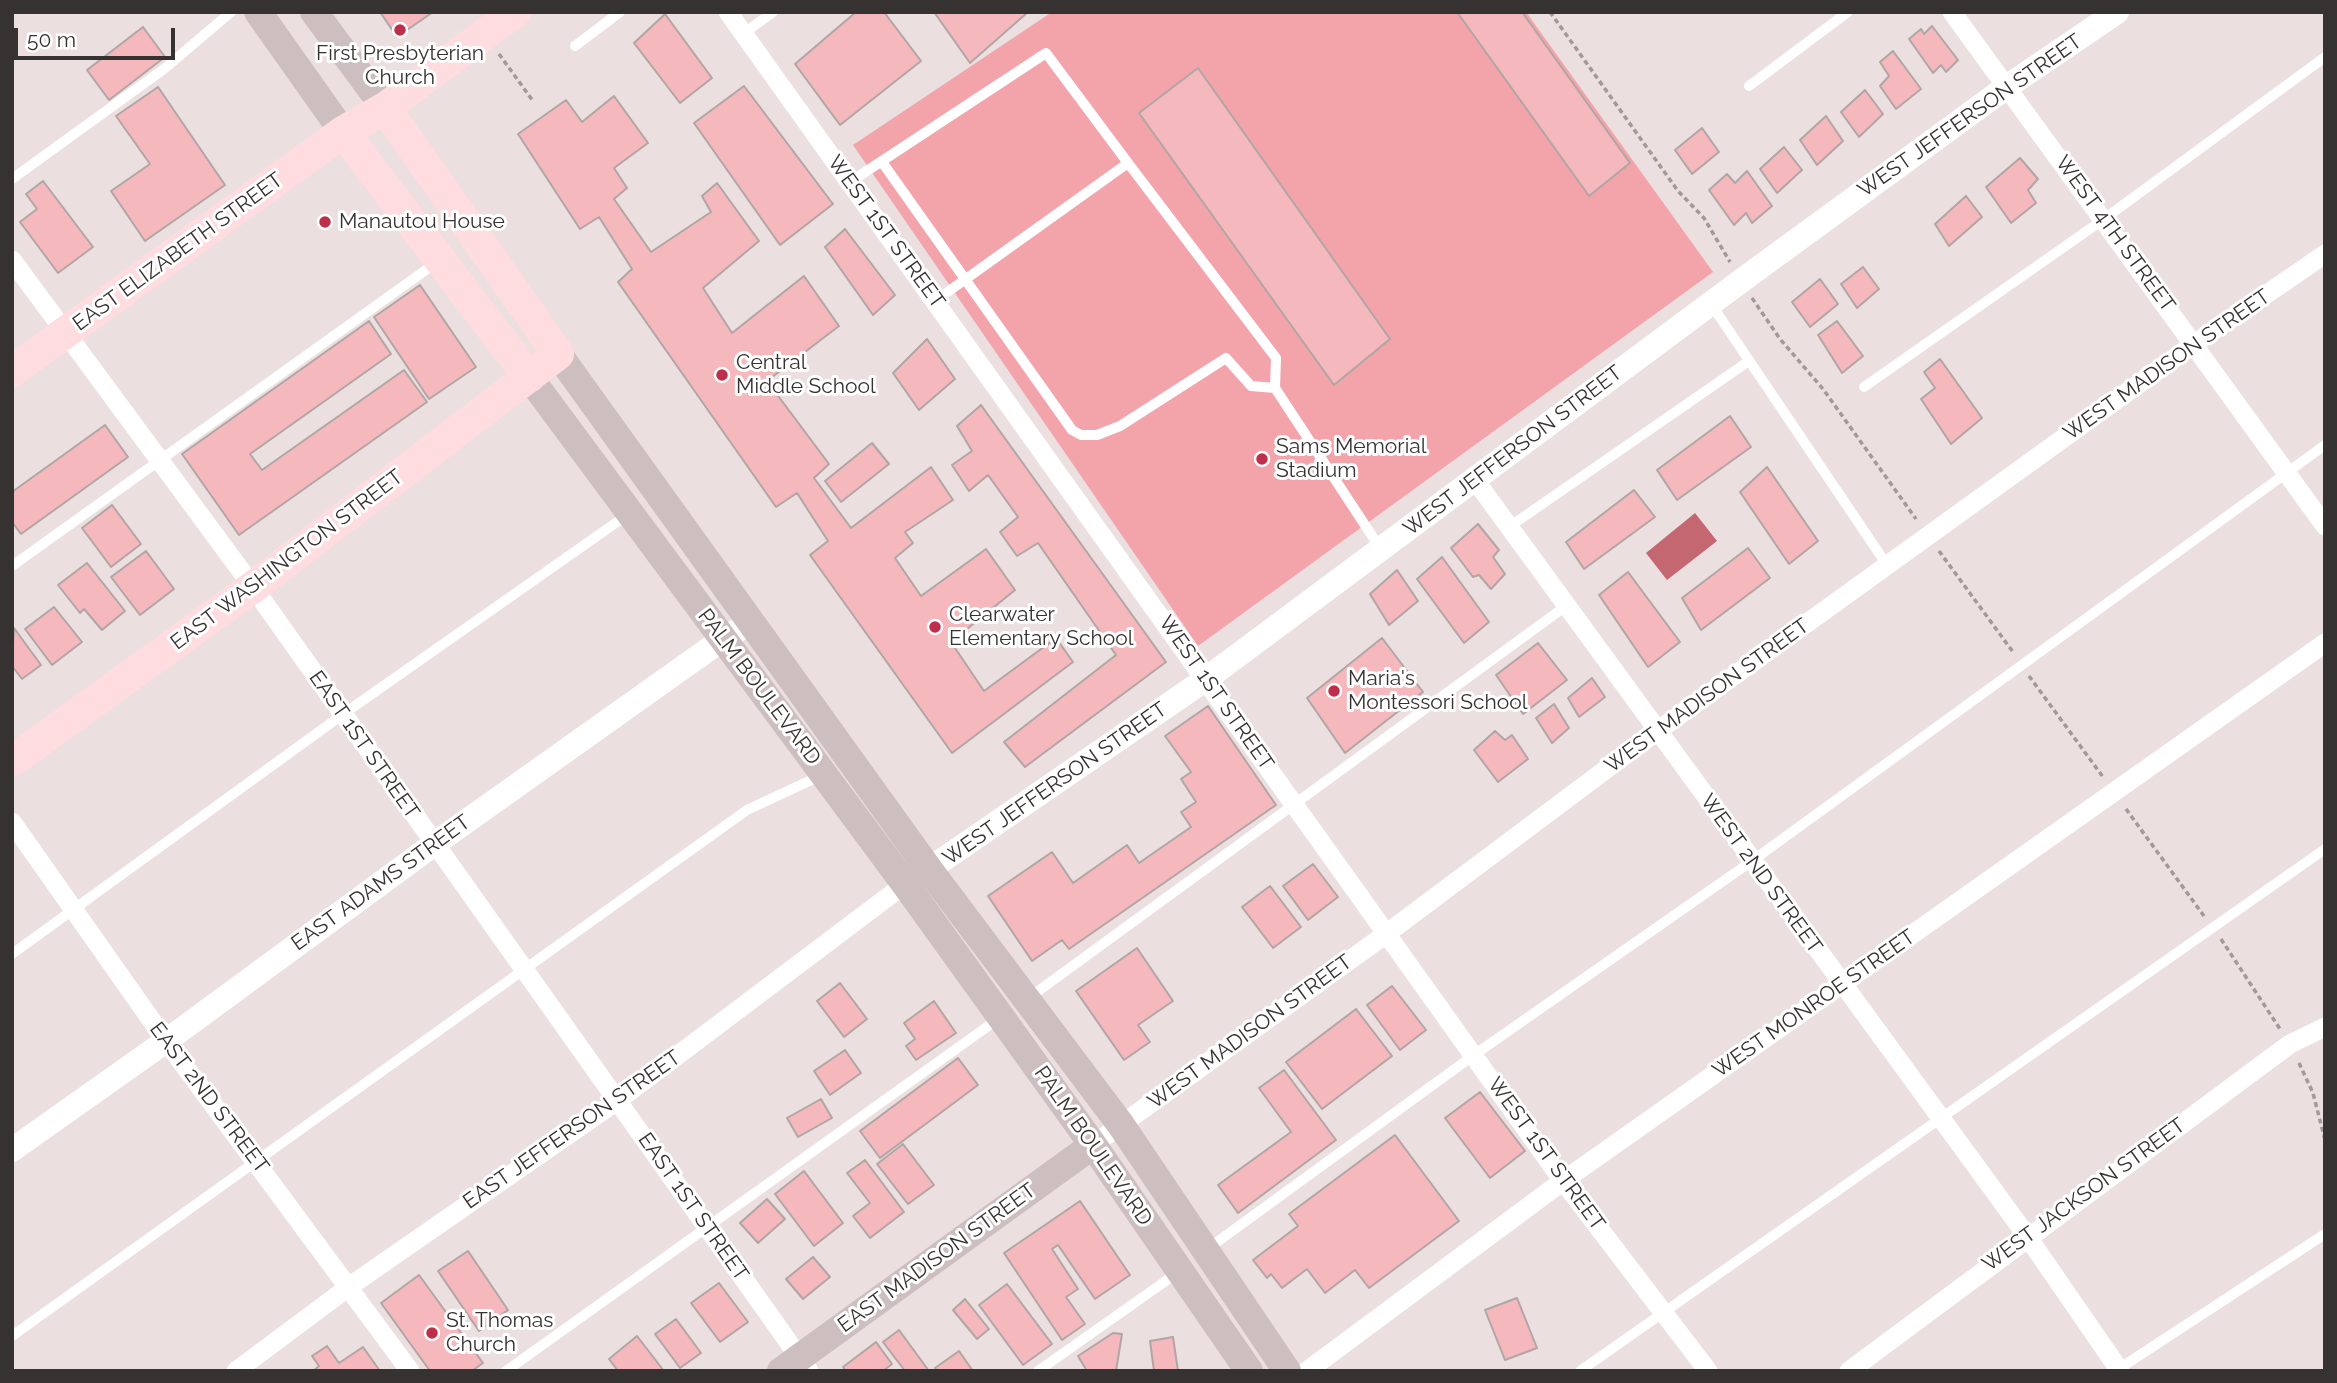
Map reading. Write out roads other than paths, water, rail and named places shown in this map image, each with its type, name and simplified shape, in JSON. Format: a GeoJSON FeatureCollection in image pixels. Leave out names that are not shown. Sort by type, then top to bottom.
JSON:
{"type":"FeatureCollection","features":[{"type":"Feature","properties":{"kind":"main road","name":"PALM BOULEVARD"},"geometry":{"type":"LineString","coordinates":[[258,12],[343,132],[530,377],[905,884],[1093,1145],[1249,1371]]}},
{"type":"Feature","properties":{"kind":"main road","name":"PALM BOULEVARD"},"geometry":{"type":"LineString","coordinates":[[314,12],[930,871],[1121,1125],[1287,1371]]}},
{"type":"Feature","properties":{"kind":"main road","name":"EAST ELIZABETH STREET"},"geometry":{"type":"LineString","coordinates":[[12,371],[343,132],[385,108],[516,12]]}},
{"type":"Feature","properties":{"kind":"main road"},"geometry":{"type":"LineString","coordinates":[[440,260],[472,235]]}},
{"type":"Feature","properties":{"kind":"main road","name":"EAST WASHINGTON STREET"},"geometry":{"type":"LineString","coordinates":[[12,761],[253,587],[558,354]]}},
{"type":"Feature","properties":{"kind":"main road"},"geometry":{"type":"LineString","coordinates":[[630,513],[657,490]]}},
{"type":"Feature","properties":{"kind":"main road","name":"EAST MADISON STREET"},"geometry":{"type":"LineString","coordinates":[[797,1367],[1093,1145]]}},
{"type":"Feature","properties":{"kind":"main road"},"geometry":{"type":"LineString","coordinates":[[1180,1270],[1206,1251]]}},
{"type":"Feature","properties":{"kind":"street","name":"WEST 1ST STREET"},"geometry":{"type":"LineString","coordinates":[[728,12],[1563,1181],[1708,1371]]}},
{"type":"Feature","properties":{"kind":"street","name":"WEST 4TH STREET"},"geometry":{"type":"LineString","coordinates":[[1952,12],[2325,526]]}},
{"type":"Feature","properties":{"kind":"street","name":"WEST JEFFERSON STREET"},"geometry":{"type":"LineString","coordinates":[[905,884],[930,871],[1206,679],[1741,281],[2008,86],[2117,12]]}},
{"type":"Feature","properties":{"kind":"street","name":"WEST MADISON STREET"},"geometry":{"type":"LineString","coordinates":[[1093,1145],[1386,934],[1656,732],[1928,535],[2194,344],[2325,254]]}},
{"type":"Feature","properties":{"kind":"street","name":"EAST 1ST STREET"},"geometry":{"type":"LineString","coordinates":[[12,260],[253,587],[433,845],[707,1227],[797,1367]]}},
{"type":"Feature","properties":{"kind":"street","name":"WEST 2ND STREET"},"geometry":{"type":"LineString","coordinates":[[1475,480],[1656,732],[2027,1236],[2118,1370]]}},
{"type":"Feature","properties":{"kind":"street","name":"EAST ADAMS STREET"},"geometry":{"type":"LineString","coordinates":[[12,1150],[433,845],[723,639],[753,621]]}},
{"type":"Feature","properties":{"kind":"street","name":"WEST MONROE STREET"},"geometry":{"type":"LineString","coordinates":[[1307,1371],[1563,1181],[2115,794],[2325,643]]}},
{"type":"Feature","properties":{"kind":"street","name":"EAST 2ND STREET"},"geometry":{"type":"LineString","coordinates":[[12,822],[166,1041],[410,1371]]}},
{"type":"Feature","properties":{"kind":"street","name":"EAST JEFFERSON STREET"},"geometry":{"type":"LineString","coordinates":[[236,1371],[349,1286],[617,1101],[905,884]]}},
{"type":"Feature","properties":{"kind":"street","name":"WEST JACKSON STREET"},"geometry":{"type":"LineString","coordinates":[[1849,1371],[2027,1236],[2290,1044],[2325,1027]]}},
{"type":"Feature","properties":{"kind":"lane"},"geometry":{"type":"LineString","coordinates":[[12,179],[164,69],[231,12]]}},
{"type":"Feature","properties":{"kind":"lane"},"geometry":{"type":"LineString","coordinates":[[575,46],[620,12]]}},
{"type":"Feature","properties":{"kind":"lane"},"geometry":{"type":"LineString","coordinates":[[743,34],[773,12]]}},
{"type":"Feature","properties":{"kind":"lane"},"geometry":{"type":"LineString","coordinates":[[1749,86],[1848,12]]}},
{"type":"Feature","properties":{"kind":"lane"},"geometry":{"type":"LineString","coordinates":[[850,182],[1046,53],[1276,358],[1275,388],[1381,549]]}},
{"type":"Feature","properties":{"kind":"lane"},"geometry":{"type":"LineString","coordinates":[[1864,387],[2104,219],[2325,57]]}},
{"type":"Feature","properties":{"kind":"lane"},"geometry":{"type":"LineString","coordinates":[[881,162],[967,278],[1072,430],[1081,435],[1097,436],[1120,426],[1226,358],[1251,386],[1275,388]]}},
{"type":"Feature","properties":{"kind":"lane"},"geometry":{"type":"LineString","coordinates":[[935,301],[1128,163]]}},
{"type":"Feature","properties":{"kind":"lane"},"geometry":{"type":"LineString","coordinates":[[12,566],[268,380],[440,260]]}},
{"type":"Feature","properties":{"kind":"lane"},"geometry":{"type":"LineString","coordinates":[[1711,304],[1887,565]]}},
{"type":"Feature","properties":{"kind":"lane"},"geometry":{"type":"LineString","coordinates":[[1509,527],[1749,361]]}},
{"type":"Feature","properties":{"kind":"lane"},"geometry":{"type":"LineString","coordinates":[[1206,1251],[1474,1055],[1752,861],[2325,445]]}},
{"type":"Feature","properties":{"kind":"lane"},"geometry":{"type":"LineString","coordinates":[[12,954],[342,715],[630,513]]}},
{"type":"Feature","properties":{"kind":"lane"},"geometry":{"type":"LineString","coordinates":[[1026,999],[1566,606]]}},
{"type":"Feature","properties":{"kind":"lane"},"geometry":{"type":"LineString","coordinates":[[12,1336],[747,810],[824,774]]}},
{"type":"Feature","properties":{"kind":"lane"},"geometry":{"type":"LineString","coordinates":[[1580,1371],[2325,849]]}},
{"type":"Feature","properties":{"kind":"lane"},"geometry":{"type":"LineString","coordinates":[[506,1371],[1001,1017]]}},
{"type":"Feature","properties":{"kind":"lane"},"geometry":{"type":"LineString","coordinates":[[2118,1370],[2325,1234]]}},
{"type":"Feature","properties":{"kind":"lane"},"geometry":{"type":"LineString","coordinates":[[1038,1371],[1180,1270]]}},
{"type":"Feature","properties":{"kind":"place","name":"First Presbyterian Church"},"geometry":{"type":"Point","coordinates":[400,30]}},
{"type":"Feature","properties":{"kind":"place","name":"Manautou House"},"geometry":{"type":"Point","coordinates":[325,222]}},
{"type":"Feature","properties":{"kind":"place","name":"Central Middle School"},"geometry":{"type":"Point","coordinates":[722,375]}},
{"type":"Feature","properties":{"kind":"place","name":"Sams Memorial Stadium"},"geometry":{"type":"Point","coordinates":[1262,459]}},
{"type":"Feature","properties":{"kind":"place","name":"Clearwater Elementary School"},"geometry":{"type":"Point","coordinates":[935,627]}},
{"type":"Feature","properties":{"kind":"place","name":"Maria's Montessori School"},"geometry":{"type":"Point","coordinates":[1334,691]}},
{"type":"Feature","properties":{"kind":"place","name":"St. Thomas Church"},"geometry":{"type":"Point","coordinates":[432,1333]}}]}
